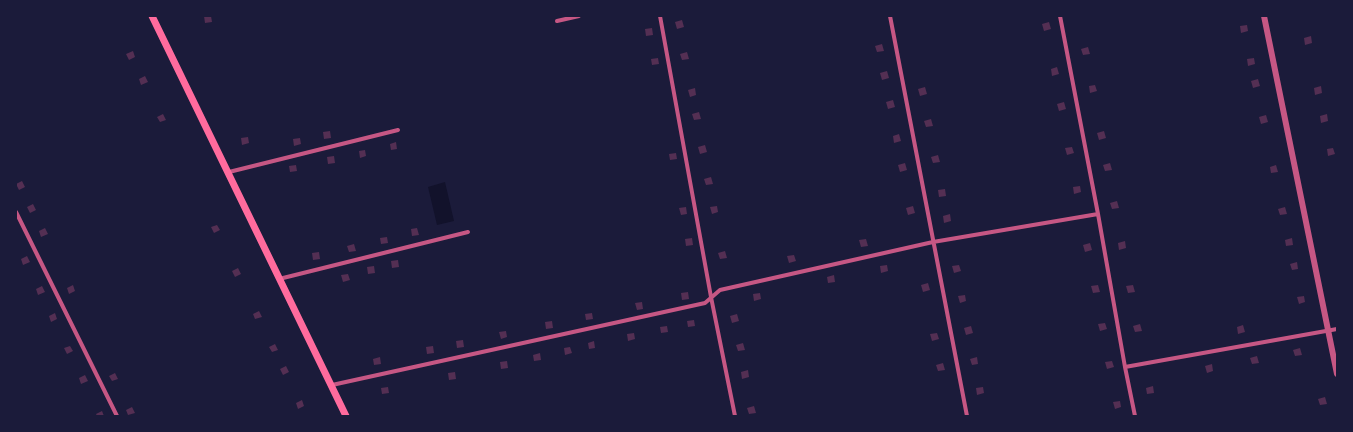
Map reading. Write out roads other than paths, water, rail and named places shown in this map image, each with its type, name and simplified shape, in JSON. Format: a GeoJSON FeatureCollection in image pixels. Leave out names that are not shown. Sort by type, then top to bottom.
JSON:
{"type":"FeatureCollection","features":[{"type":"Feature","properties":{"kind":"main road"},"geometry":{"type":"LineString","coordinates":[[152,16],[229,172],[346,416]]}},
{"type":"Feature","properties":{"kind":"street"},"geometry":{"type":"LineString","coordinates":[[557,21],[579,16]]}},
{"type":"Feature","properties":{"kind":"street"},"geometry":{"type":"LineString","coordinates":[[660,16],[711,297],[735,416]]}},
{"type":"Feature","properties":{"kind":"street"},"geometry":{"type":"LineString","coordinates":[[890,16],[966,416]]}},
{"type":"Feature","properties":{"kind":"street"},"geometry":{"type":"LineString","coordinates":[[1060,16],[1135,416]]}},
{"type":"Feature","properties":{"kind":"street"},"geometry":{"type":"LineString","coordinates":[[1264,16],[1337,374]]}},
{"type":"Feature","properties":{"kind":"street"},"geometry":{"type":"LineString","coordinates":[[229,172],[398,130]]}},
{"type":"Feature","properties":{"kind":"street"},"geometry":{"type":"LineString","coordinates":[[16,212],[118,416]]}},
{"type":"Feature","properties":{"kind":"street"},"geometry":{"type":"LineString","coordinates":[[332,385],[705,303],[720,290],[933,242],[1098,214]]}},
{"type":"Feature","properties":{"kind":"street"},"geometry":{"type":"LineString","coordinates":[[279,279],[468,232]]}},
{"type":"Feature","properties":{"kind":"street"},"geometry":{"type":"LineString","coordinates":[[1125,367],[1337,329]]}}]}
